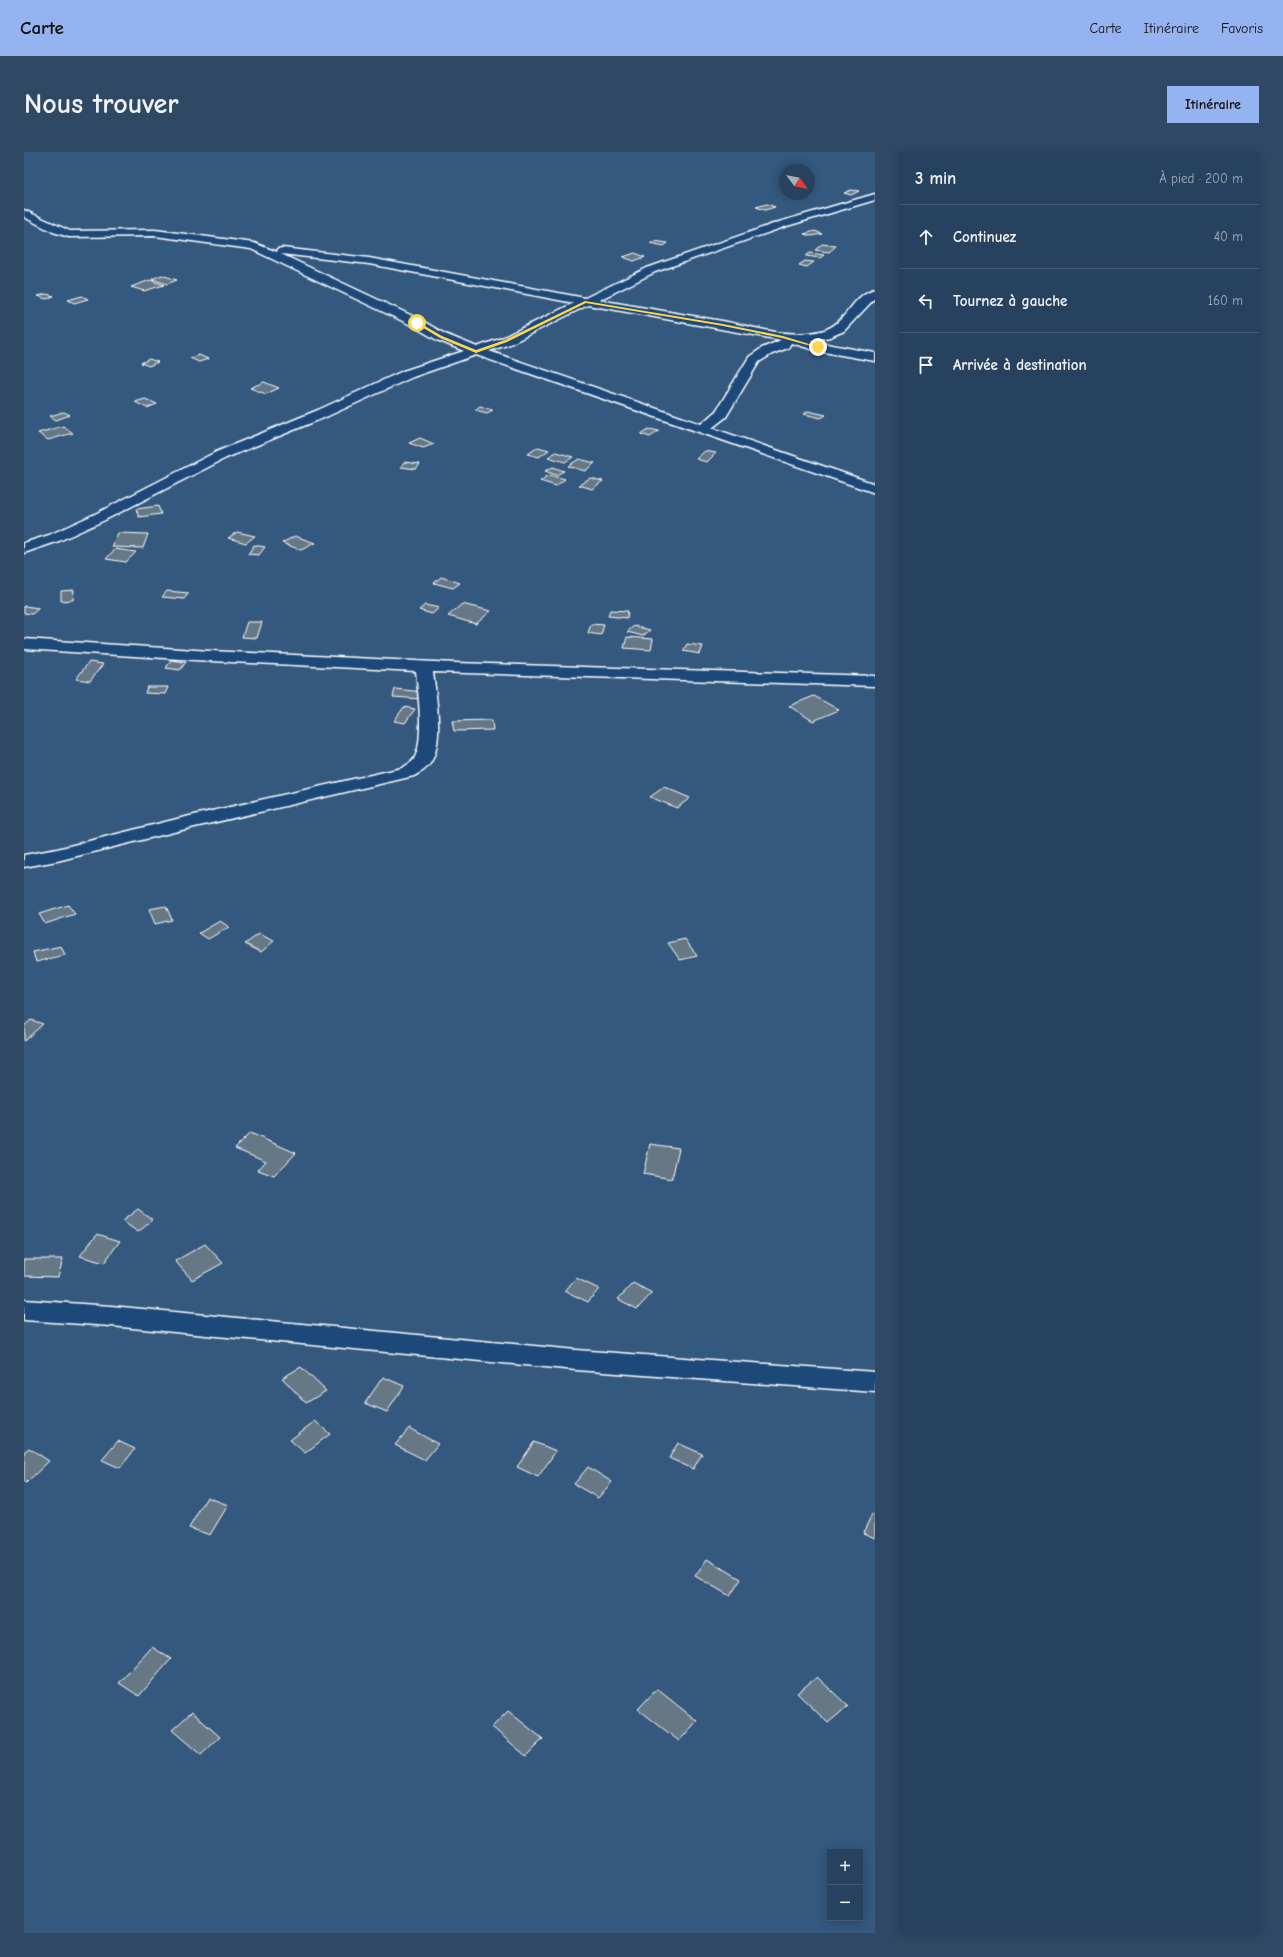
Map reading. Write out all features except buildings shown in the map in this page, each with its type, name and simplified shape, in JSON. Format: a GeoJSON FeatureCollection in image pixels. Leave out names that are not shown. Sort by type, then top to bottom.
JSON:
{"type":"FeatureCollection","features":[{"type":"Feature","properties":{"kind":"street"},"geometry":{"type":"LineString","coordinates":[[24,548],[54,538],[221,455],[324,413],[408,374],[506,341],[659,267],[783,224],[875,197]]}},
{"type":"Feature","properties":{"kind":"street"},"geometry":{"type":"LineString","coordinates":[[24,213],[41,220],[55,230],[69,234],[155,233],[218,240],[310,255],[370,261],[585,302],[723,325],[818,347],[875,358]]}},
{"type":"Feature","properties":{"kind":"street"},"geometry":{"type":"LineString","coordinates":[[254,246],[321,277],[380,308],[417,323],[441,337],[476,351],[875,489]]}},
{"type":"Feature","properties":{"kind":"street"},"geometry":{"type":"LineString","coordinates":[[702,430],[721,414],[754,360],[767,351],[784,345],[788,339],[813,336],[836,330],[844,326],[860,303],[875,293]]}},
{"type":"Feature","properties":{"kind":"street"},"geometry":{"type":"LineString","coordinates":[[24,644],[211,656],[424,667],[875,681]]}},
{"type":"Feature","properties":{"kind":"street"},"geometry":{"type":"LineString","coordinates":[[24,861],[64,853],[180,824],[408,772],[424,760],[427,747],[428,715],[424,667]]}},
{"type":"Feature","properties":{"kind":"street"},"geometry":{"type":"LineString","coordinates":[[24,1310],[119,1316],[576,1360],[875,1382]]}},
{"type":"Feature","properties":{"kind":"route"},"geometry":{"type":"LineString","coordinates":[[417,323],[441,337],[476,351],[506,341],[585,302],[723,325],[783,337],[818,347]]}}]}
